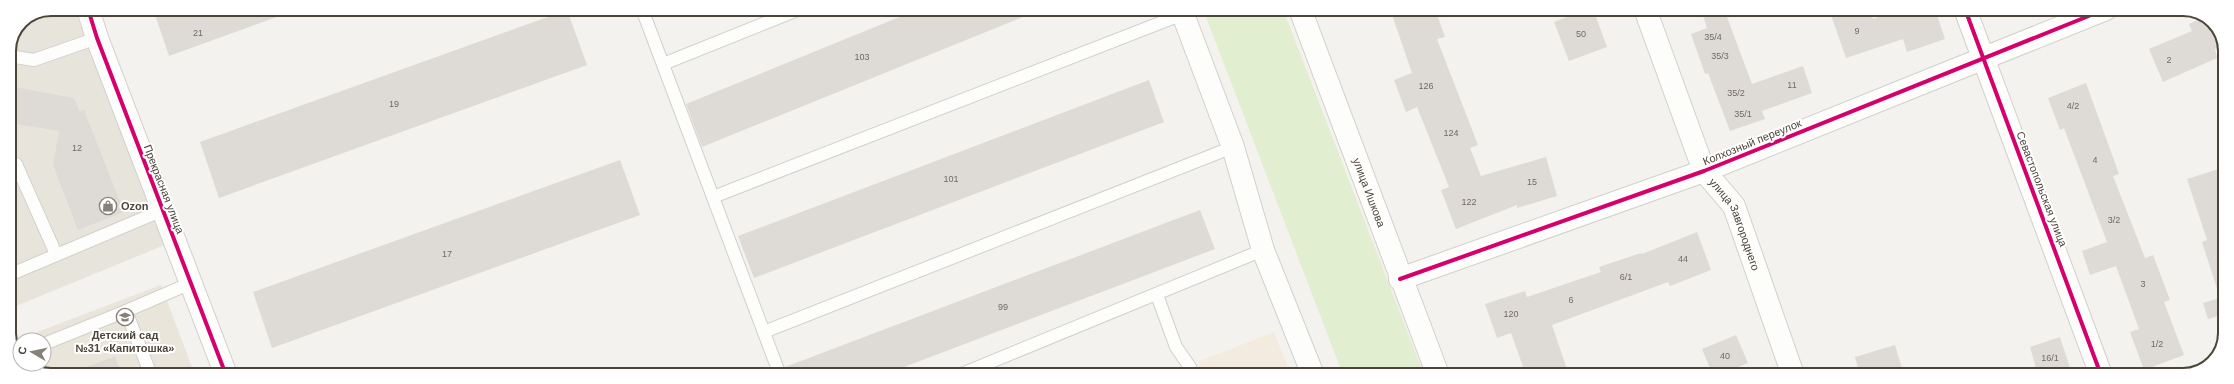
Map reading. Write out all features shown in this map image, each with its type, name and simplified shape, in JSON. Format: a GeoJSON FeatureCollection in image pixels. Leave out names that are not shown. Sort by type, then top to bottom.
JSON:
{"type":"FeatureCollection","features":[{"type":"Feature","properties":{"kind":"street","name":"Прекрасная улица"},"geometry":{"type":"LineString","coordinates":[[90,16],[97,38],[223,368]]}},
{"type":"Feature","properties":{"kind":"street"},"geometry":{"type":"LineString","coordinates":[[1184,16],[1233,147],[1263,250],[1310,368]]}},
{"type":"Feature","properties":{"kind":"street","name":"улица Ишкова"},"geometry":{"type":"LineString","coordinates":[[1303,16],[1400,279],[1435,368]]}},
{"type":"Feature","properties":{"kind":"street","name":"улица Завгороднего"},"geometry":{"type":"LineString","coordinates":[[1648,16],[1704,171],[1734,206],[1791,368]]}},
{"type":"Feature","properties":{"kind":"street","name":"Севастопольская улица"},"geometry":{"type":"LineString","coordinates":[[1968,16],[2099,368]]}},
{"type":"Feature","properties":{"kind":"street","name":"Колхозный переулок"},"geometry":{"type":"LineString","coordinates":[[1400,279],[1704,171],[2089,16]]}},
{"type":"Feature","properties":{"kind":"lane"},"geometry":{"type":"LineString","coordinates":[[645,16],[777,368]]}},
{"type":"Feature","properties":{"kind":"lane"},"geometry":{"type":"LineString","coordinates":[[663,64],[783,16]]}},
{"type":"Feature","properties":{"kind":"lane"},"geometry":{"type":"LineString","coordinates":[[713,197],[1172,16]]}},
{"type":"Feature","properties":{"kind":"lane"},"geometry":{"type":"LineString","coordinates":[[16,57],[34,60],[97,38]]}},
{"type":"Feature","properties":{"kind":"lane"},"geometry":{"type":"LineString","coordinates":[[764,332],[1233,147]]}},
{"type":"Feature","properties":{"kind":"lane"},"geometry":{"type":"LineString","coordinates":[[16,164],[56,254]]}},
{"type":"Feature","properties":{"kind":"lane"},"geometry":{"type":"LineString","coordinates":[[16,272],[163,210]]}},
{"type":"Feature","properties":{"kind":"lane"},"geometry":{"type":"LineString","coordinates":[[976,368],[1157,295],[1263,250]]}},
{"type":"Feature","properties":{"kind":"lane"},"geometry":{"type":"LineString","coordinates":[[52,341],[191,283]]}},
{"type":"Feature","properties":{"kind":"lane"},"geometry":{"type":"LineString","coordinates":[[1157,295],[1176,347],[1190,368]]}},
{"type":"Feature","properties":{"kind":"lane"},"geometry":{"type":"LineString","coordinates":[[126,310],[148,368]]}},
{"type":"Feature","properties":{"kind":"shaded area"},"geometry":{"type":"Polygon","coordinates":[[[51,16],[77,16],[167,244],[16,306],[16,51],[22,32],[26,26],[32,22],[51,16]]]}},
{"type":"Feature","properties":{"kind":"shaded area","name":"Детский сад №31 «Капитошка»"},"geometry":{"type":"Polygon","coordinates":[[[161,285],[192,368],[52,368],[52,332],[37,332],[161,285]]]}},
{"type":"Feature","properties":{"kind":"shaded area"},"geometry":{"type":"Polygon","coordinates":[[[1274,332],[1288,368],[1200,368],[1198,362],[1274,332]]]}},
{"type":"Feature","properties":{"kind":"green space"},"geometry":{"type":"Polygon","coordinates":[[[1206,16],[1286,16],[1421,368],[1340,368],[1206,16]]]}},
{"type":"Feature","properties":{"kind":"building"},"geometry":{"type":"Polygon","coordinates":[[[155,16],[279,16],[169,56],[155,16]]]}},
{"type":"Feature","properties":{"kind":"building"},"geometry":{"type":"Polygon","coordinates":[[[550,16],[569,16],[587,65],[219,198],[200,142],[550,16]]]}},
{"type":"Feature","properties":{"kind":"building"},"geometry":{"type":"Polygon","coordinates":[[[902,16],[1025,16],[702,147],[686,104],[902,16]]]}},
{"type":"Feature","properties":{"kind":"building"},"geometry":{"type":"Polygon","coordinates":[[[1392,16],[1438,16],[1445,37],[1437,39],[1478,145],[1470,148],[1481,176],[1546,157],[1557,196],[1517,208],[1517,205],[1456,229],[1441,190],[1449,187],[1417,107],[1406,112],[1394,80],[1412,73],[1392,16]]]}},
{"type":"Feature","properties":{"kind":"building"},"geometry":{"type":"Polygon","coordinates":[[[1570,16],[1596,16],[1607,47],[1569,61],[1554,22],[1570,16]]]}},
{"type":"Feature","properties":{"kind":"building"},"geometry":{"type":"Polygon","coordinates":[[[1703,16],[1727,16],[1752,84],[1803,66],[1812,93],[1762,111],[1765,119],[1730,131],[1708,73],[1705,74],[1691,34],[1707,28],[1703,16]]]}},
{"type":"Feature","properties":{"kind":"building"},"geometry":{"type":"Polygon","coordinates":[[[1831,16],[1872,16],[1873,19],[1881,16],[1937,16],[1945,39],[1907,52],[1903,39],[1846,58],[1831,16]]]}},
{"type":"Feature","properties":{"kind":"building"},"geometry":{"type":"Polygon","coordinates":[[[2198,20],[2209,28],[2217,43],[2218,48],[2215,49],[2217,58],[2163,82],[2149,49],[2192,31],[2189,24],[2198,20]]]}},
{"type":"Feature","properties":{"kind":"building"},"geometry":{"type":"Polygon","coordinates":[[[1149,80],[1164,122],[754,278],[738,236],[1149,80]]]}},
{"type":"Feature","properties":{"kind":"building"},"geometry":{"type":"Polygon","coordinates":[[[2086,83],[2119,174],[2113,176],[2145,258],[2153,255],[2170,300],[2164,302],[2184,355],[2149,368],[2143,368],[2130,332],[2139,329],[2116,266],[2090,275],[2082,251],[2107,242],[2064,128],[2060,130],[2048,98],[2086,83]]]}},
{"type":"Feature","properties":{"kind":"building"},"geometry":{"type":"Polygon","coordinates":[[[16,87],[74,98],[80,112],[84,110],[124,212],[78,230],[53,165],[59,131],[16,124],[16,87]]]}},
{"type":"Feature","properties":{"kind":"building"},"geometry":{"type":"Polygon","coordinates":[[[620,160],[640,215],[272,348],[253,292],[620,160]]]}},
{"type":"Feature","properties":{"kind":"building"},"geometry":{"type":"Polygon","coordinates":[[[2218,169],[2218,292],[2202,242],[2207,240],[2187,179],[2218,169]]]}},
{"type":"Feature","properties":{"kind":"building"},"geometry":{"type":"Polygon","coordinates":[[[1200,210],[1215,249],[901,368],[785,367],[1200,210]]]}},
{"type":"Feature","properties":{"kind":"building"},"geometry":{"type":"Polygon","coordinates":[[[1697,232],[1711,270],[1670,286],[1668,282],[1552,325],[1567,368],[1524,368],[1511,333],[1497,338],[1485,304],[1525,291],[1527,297],[1601,272],[1599,267],[1641,253],[1642,254],[1697,232]]]}},
{"type":"Feature","properties":{"kind":"building"},"geometry":{"type":"Polygon","coordinates":[[[2218,299],[2218,316],[2208,319],[2203,303],[2218,299]]]}},
{"type":"Feature","properties":{"kind":"building"},"geometry":{"type":"Polygon","coordinates":[[[1736,335],[1748,363],[1736,368],[1710,368],[1702,349],[1736,335]]]}},
{"type":"Feature","properties":{"kind":"building"},"geometry":{"type":"Polygon","coordinates":[[[2060,337],[2070,368],[2036,368],[2030,347],[2060,337]]]}},
{"type":"Feature","properties":{"kind":"building"},"geometry":{"type":"Polygon","coordinates":[[[1895,345],[1902,368],[1858,368],[1855,357],[1895,345]]]}},
{"type":"Feature","properties":{"kind":"building"},"geometry":{"type":"Polygon","coordinates":[[[115,356],[119,368],[83,368],[115,356]]]}},
{"type":"Feature","properties":{"kind":"cycle path"},"geometry":{"type":"LineString","coordinates":[[90,16],[97,38],[223,368]]}},
{"type":"Feature","properties":{"kind":"cycle path"},"geometry":{"type":"LineString","coordinates":[[1968,16],[2098,368]]}},
{"type":"Feature","properties":{"kind":"cycle path"},"geometry":{"type":"LineString","coordinates":[[1400,279],[1704,171],[2089,16]]}},
{"type":"Feature","properties":{"kind":"place","name":"Ozon"},"geometry":{"type":"Point","coordinates":[108,206]}},
{"type":"Feature","properties":{"kind":"place","name":"Детский сад №31 «Капитошка»"},"geometry":{"type":"Point","coordinates":[125,317]}}]}
